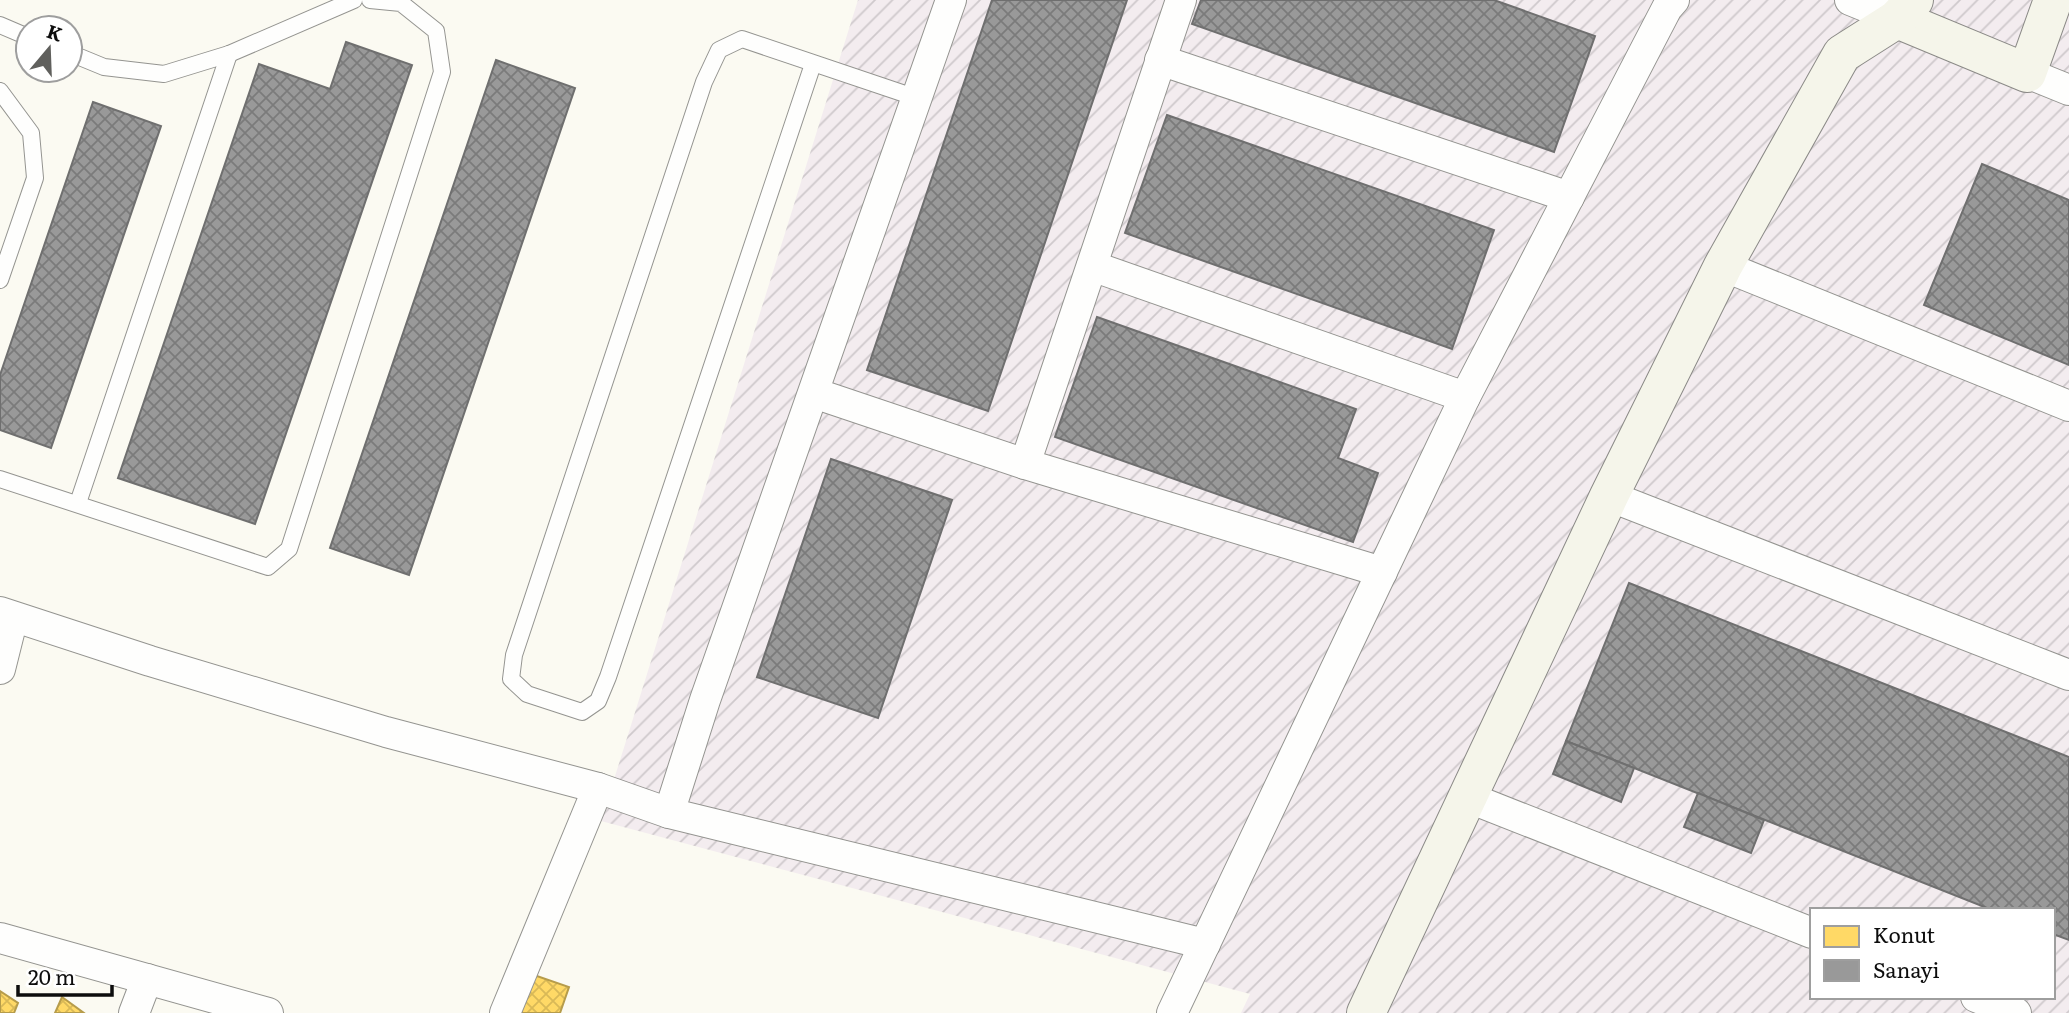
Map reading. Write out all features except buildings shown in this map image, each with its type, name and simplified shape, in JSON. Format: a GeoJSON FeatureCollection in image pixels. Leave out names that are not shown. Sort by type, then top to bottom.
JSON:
{"type":"FeatureCollection","features":[{"type":"Feature","properties":{"kind":"main road"},"geometry":{"type":"LineString","coordinates":[[1366,1013],[1609,496],[1723,266],[1842,54],[1905,10],[2027,73],[2053,0]]}},
{"type":"Feature","properties":{"kind":"street"},"geometry":{"type":"LineString","coordinates":[[668,813],[951,0]]}},
{"type":"Feature","properties":{"kind":"street"},"geometry":{"type":"LineString","coordinates":[[1025,464],[1181,0]]}},
{"type":"Feature","properties":{"kind":"street"},"geometry":{"type":"LineString","coordinates":[[1172,1013],[1465,397],[1667,8],[1674,0]]}},
{"type":"Feature","properties":{"kind":"street"},"geometry":{"type":"LineString","coordinates":[[1850,0],[1905,10]]}},
{"type":"Feature","properties":{"kind":"street"},"geometry":{"type":"LineString","coordinates":[[1160,60],[1569,197]]}},
{"type":"Feature","properties":{"kind":"street"},"geometry":{"type":"LineString","coordinates":[[2027,73],[2069,90]]}},
{"type":"Feature","properties":{"kind":"street"},"geometry":{"type":"LineString","coordinates":[[1092,265],[1465,397]]}},
{"type":"Feature","properties":{"kind":"street"},"geometry":{"type":"LineString","coordinates":[[1723,266],[2069,406]]}},
{"type":"Feature","properties":{"kind":"street"},"geometry":{"type":"LineString","coordinates":[[814,393],[1025,464],[1382,572]]}},
{"type":"Feature","properties":{"kind":"street"},"geometry":{"type":"LineString","coordinates":[[1609,496],[2069,675]]}},
{"type":"Feature","properties":{"kind":"street"},"geometry":{"type":"LineString","coordinates":[[0,669],[7,615],[386,732],[598,788],[668,813],[1205,944]]}},
{"type":"Feature","properties":{"kind":"street"},"geometry":{"type":"LineString","coordinates":[[505,1013],[598,788]]}},
{"type":"Feature","properties":{"kind":"street"},"geometry":{"type":"LineString","coordinates":[[1467,797],[1810,932]]}},
{"type":"Feature","properties":{"kind":"street"},"geometry":{"type":"LineString","coordinates":[[0,937],[268,1013]]}},
{"type":"Feature","properties":{"kind":"street"},"geometry":{"type":"LineString","coordinates":[[134,1013],[148,979]]}},
{"type":"Feature","properties":{"kind":"street"},"geometry":{"type":"LineString","coordinates":[[1981,999],[2017,1013]]}},
{"type":"Feature","properties":{"kind":"lane"},"geometry":{"type":"LineString","coordinates":[[84,59],[104,67],[164,74],[229,54],[354,0]]}},
{"type":"Feature","properties":{"kind":"lane"},"geometry":{"type":"LineString","coordinates":[[0,479],[268,567],[289,549],[442,72],[436,31],[401,3],[370,0]]}},
{"type":"Feature","properties":{"kind":"lane"},"geometry":{"type":"LineString","coordinates":[[813,64],[598,701],[582,712],[527,694],[511,679],[514,655],[704,82],[719,50],[742,39],[917,98]]}},
{"type":"Feature","properties":{"kind":"lane"},"geometry":{"type":"LineString","coordinates":[[78,503],[229,54]]}},
{"type":"Feature","properties":{"kind":"lane"},"geometry":{"type":"LineString","coordinates":[[0,91],[31,133],[35,178],[0,280]]}},
{"type":"Feature","properties":{"kind":"shaded area"},"geometry":{"type":"Polygon","coordinates":[[[858,0],[2069,0],[2069,1013],[1241,1013],[1250,994],[601,821],[858,0]]]}}]}
